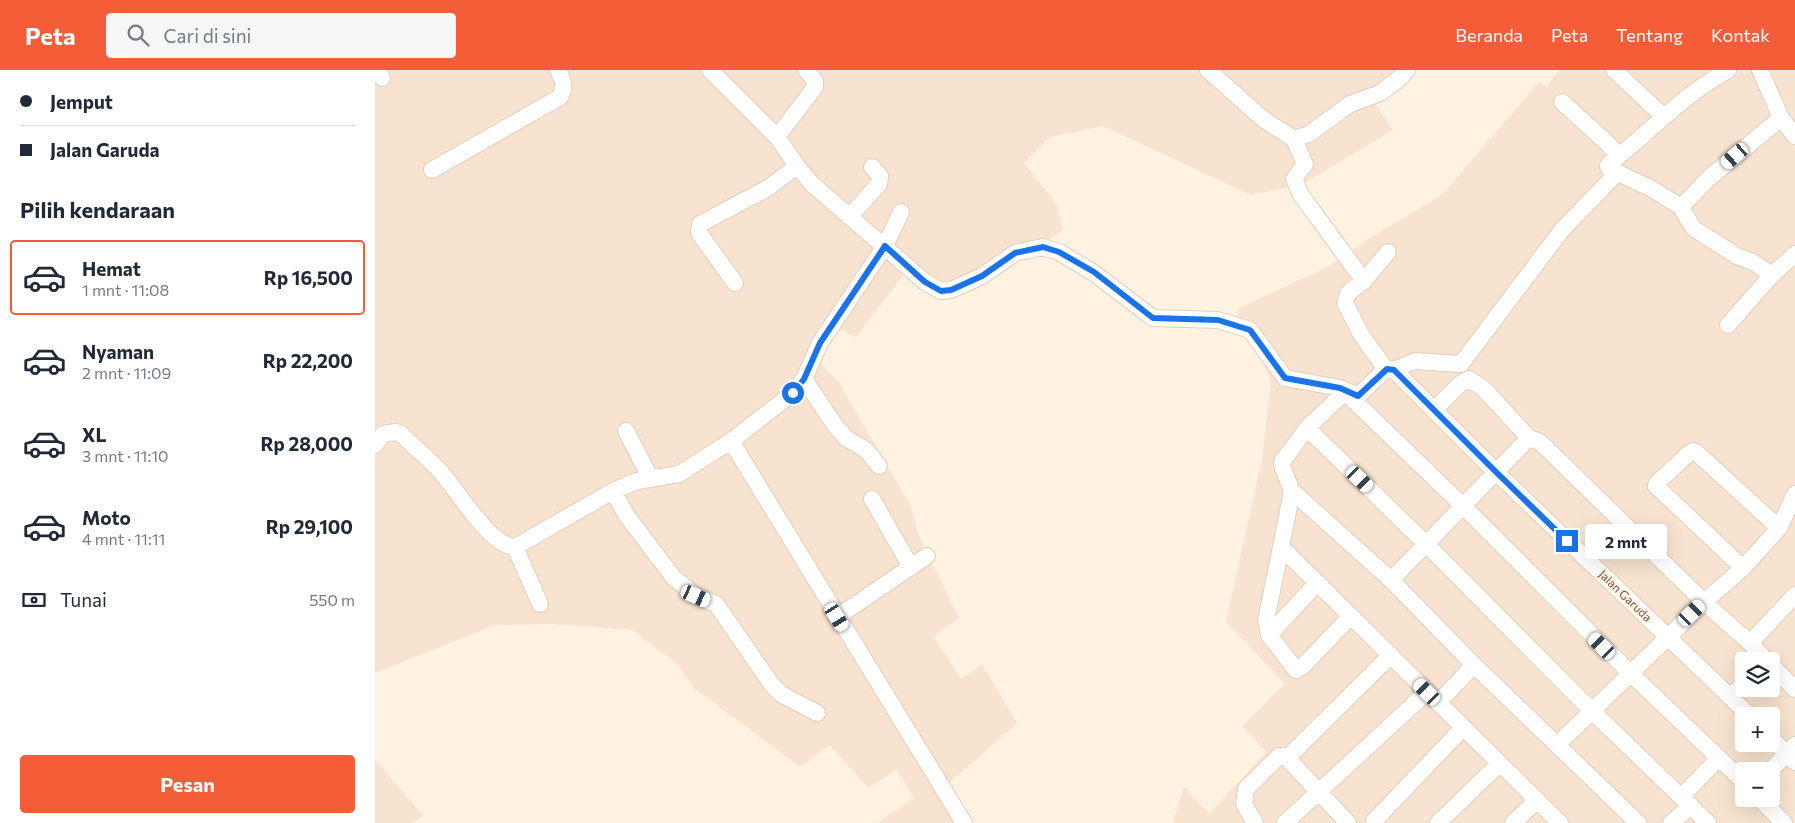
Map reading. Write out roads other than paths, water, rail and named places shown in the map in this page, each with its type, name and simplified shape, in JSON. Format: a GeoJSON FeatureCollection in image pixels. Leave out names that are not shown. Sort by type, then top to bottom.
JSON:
{"type":"FeatureCollection","features":[{"type":"Feature","properties":{"kind":"street"},"geometry":{"type":"LineString","coordinates":[[432,170],[560,97],[564,86],[558,70]]}},
{"type":"Feature","properties":{"kind":"street"},"geometry":{"type":"LineString","coordinates":[[711,70],[777,137],[797,166],[813,184],[925,282],[941,291],[951,290],[982,276],[1015,253],[1043,247],[1059,252],[1094,272],[1153,318],[1218,320],[1250,330],[1285,378],[1344,390],[1358,396],[1390,369],[1415,361],[1461,364],[1561,232],[1617,173]]}},
{"type":"Feature","properties":{"kind":"street"},"geometry":{"type":"LineString","coordinates":[[777,137],[815,87],[815,81],[806,70]]}},
{"type":"Feature","properties":{"kind":"street"},"geometry":{"type":"LineString","coordinates":[[1208,70],[1263,119],[1294,139],[1305,164],[1293,179],[1301,195],[1364,281],[1388,252]]}},
{"type":"Feature","properties":{"kind":"street"},"geometry":{"type":"LineString","coordinates":[[1294,139],[1309,134],[1350,104],[1380,93],[1400,78],[1407,70]]}},
{"type":"Feature","properties":{"kind":"street"},"geometry":{"type":"LineString","coordinates":[[1614,70],[1663,116]]}},
{"type":"Feature","properties":{"kind":"street"},"geometry":{"type":"LineString","coordinates":[[1728,70],[1708,81],[1663,116],[1609,166],[1610,169],[1617,173],[1681,207],[1693,228],[1737,256],[1753,262],[1772,275]]}},
{"type":"Feature","properties":{"kind":"street"},"geometry":{"type":"LineString","coordinates":[[1681,207],[1709,178],[1790,128],[1760,70]]}},
{"type":"Feature","properties":{"kind":"street"},"geometry":{"type":"LineString","coordinates":[[1562,102],[1619,156]]}},
{"type":"Feature","properties":{"kind":"street"},"geometry":{"type":"LineString","coordinates":[[735,282],[699,233],[700,224],[768,188],[797,166]]}},
{"type":"Feature","properties":{"kind":"street"},"geometry":{"type":"LineString","coordinates":[[849,216],[879,184],[880,176],[872,166]]}},
{"type":"Feature","properties":{"kind":"street"},"geometry":{"type":"LineString","coordinates":[[375,445],[383,434],[396,432],[401,434],[440,472],[485,529],[510,546],[515,547],[613,491],[637,481],[679,474],[731,441],[793,393],[804,379],[820,343],[885,246],[901,212]]}},
{"type":"Feature","properties":{"kind":"street"},"geometry":{"type":"LineString","coordinates":[[1728,325],[1772,275],[1795,254]]}},
{"type":"Feature","properties":{"kind":"street","name":"Jalan Garuda"},"geometry":{"type":"LineString","coordinates":[[1364,281],[1349,292],[1345,303],[1362,336],[1390,369],[1741,707]]}},
{"type":"Feature","properties":{"kind":"street"},"geometry":{"type":"LineString","coordinates":[[804,379],[836,427],[846,438],[866,450],[879,466]]}},
{"type":"Feature","properties":{"kind":"street"},"geometry":{"type":"LineString","coordinates":[[1434,410],[1460,384],[1469,379],[1483,388],[1529,438],[1540,442],[1704,602],[1758,652]]}},
{"type":"Feature","properties":{"kind":"street"},"geometry":{"type":"LineString","coordinates":[[1344,390],[1307,428],[1283,462],[1283,469],[1292,490],[1391,580],[1474,665],[1638,823]]}},
{"type":"Feature","properties":{"kind":"street"},"geometry":{"type":"LineString","coordinates":[[1344,390],[1463,506],[1630,674],[1735,773]]}},
{"type":"Feature","properties":{"kind":"street"},"geometry":{"type":"LineString","coordinates":[[1307,428],[1426,544],[1591,710],[1709,823]]}},
{"type":"Feature","properties":{"kind":"street"},"geometry":{"type":"LineString","coordinates":[[626,431],[651,479]]}},
{"type":"Feature","properties":{"kind":"street"},"geometry":{"type":"LineString","coordinates":[[1391,580],[1529,438]]}},
{"type":"Feature","properties":{"kind":"street"},"geometry":{"type":"LineString","coordinates":[[731,441],[964,823]]}},
{"type":"Feature","properties":{"kind":"street"},"geometry":{"type":"LineString","coordinates":[[1743,568],[1657,486],[1657,483],[1688,454],[1697,453],[1787,521]]}},
{"type":"Feature","properties":{"kind":"street"},"geometry":{"type":"LineString","coordinates":[[1292,490],[1266,620],[1269,635],[1296,670],[1298,670],[1350,617]]}},
{"type":"Feature","properties":{"kind":"street"},"geometry":{"type":"LineString","coordinates":[[613,491],[627,516],[673,578],[696,596],[715,604],[772,685],[781,694],[817,713]]}},
{"type":"Feature","properties":{"kind":"street"},"geometry":{"type":"LineString","coordinates":[[1557,745],[1704,602],[1743,568],[1787,521],[1795,494]]}},
{"type":"Feature","properties":{"kind":"street"},"geometry":{"type":"LineString","coordinates":[[872,499],[911,567]]}},
{"type":"Feature","properties":{"kind":"street"},"geometry":{"type":"LineString","coordinates":[[515,547],[540,604]]}},
{"type":"Feature","properties":{"kind":"street"},"geometry":{"type":"LineString","coordinates":[[1281,547],[1560,823]]}},
{"type":"Feature","properties":{"kind":"street"},"geometry":{"type":"LineString","coordinates":[[837,617],[927,556]]}},
{"type":"Feature","properties":{"kind":"street"},"geometry":{"type":"LineString","coordinates":[[1269,635],[1317,583]]}},
{"type":"Feature","properties":{"kind":"street"},"geometry":{"type":"LineString","coordinates":[[1750,643],[1795,595]]}},
{"type":"Feature","properties":{"kind":"street"},"geometry":{"type":"LineString","coordinates":[[1287,758],[1391,655]]}},
{"type":"Feature","properties":{"kind":"street"},"geometry":{"type":"LineString","coordinates":[[1285,823],[1432,697],[1474,665]]}},
{"type":"Feature","properties":{"kind":"street"},"geometry":{"type":"LineString","coordinates":[[1780,671],[1792,680]]}},
{"type":"Feature","properties":{"kind":"street"},"geometry":{"type":"LineString","coordinates":[[1731,696],[1735,692]]}},
{"type":"Feature","properties":{"kind":"street"},"geometry":{"type":"LineString","coordinates":[[1374,822],[1463,728]]}},
{"type":"Feature","properties":{"kind":"street"},"geometry":{"type":"LineString","coordinates":[[1780,744],[1792,753],[1780,763]]}},
{"type":"Feature","properties":{"kind":"street"},"geometry":{"type":"LineString","coordinates":[[1255,823],[1244,804],[1246,789],[1279,756],[1285,756],[1348,823]]}},
{"type":"Feature","properties":{"kind":"street"},"geometry":{"type":"LineString","coordinates":[[1671,823],[1719,758]]}},
{"type":"Feature","properties":{"kind":"street"},"geometry":{"type":"LineString","coordinates":[[1438,823],[1499,764]]}},
{"type":"Feature","properties":{"kind":"street"},"geometry":{"type":"LineString","coordinates":[[1513,823],[1537,800]]}},
{"type":"Feature","properties":{"kind":"street"},"geometry":{"type":"LineString","coordinates":[[1768,807],[1784,823]]}}]}
